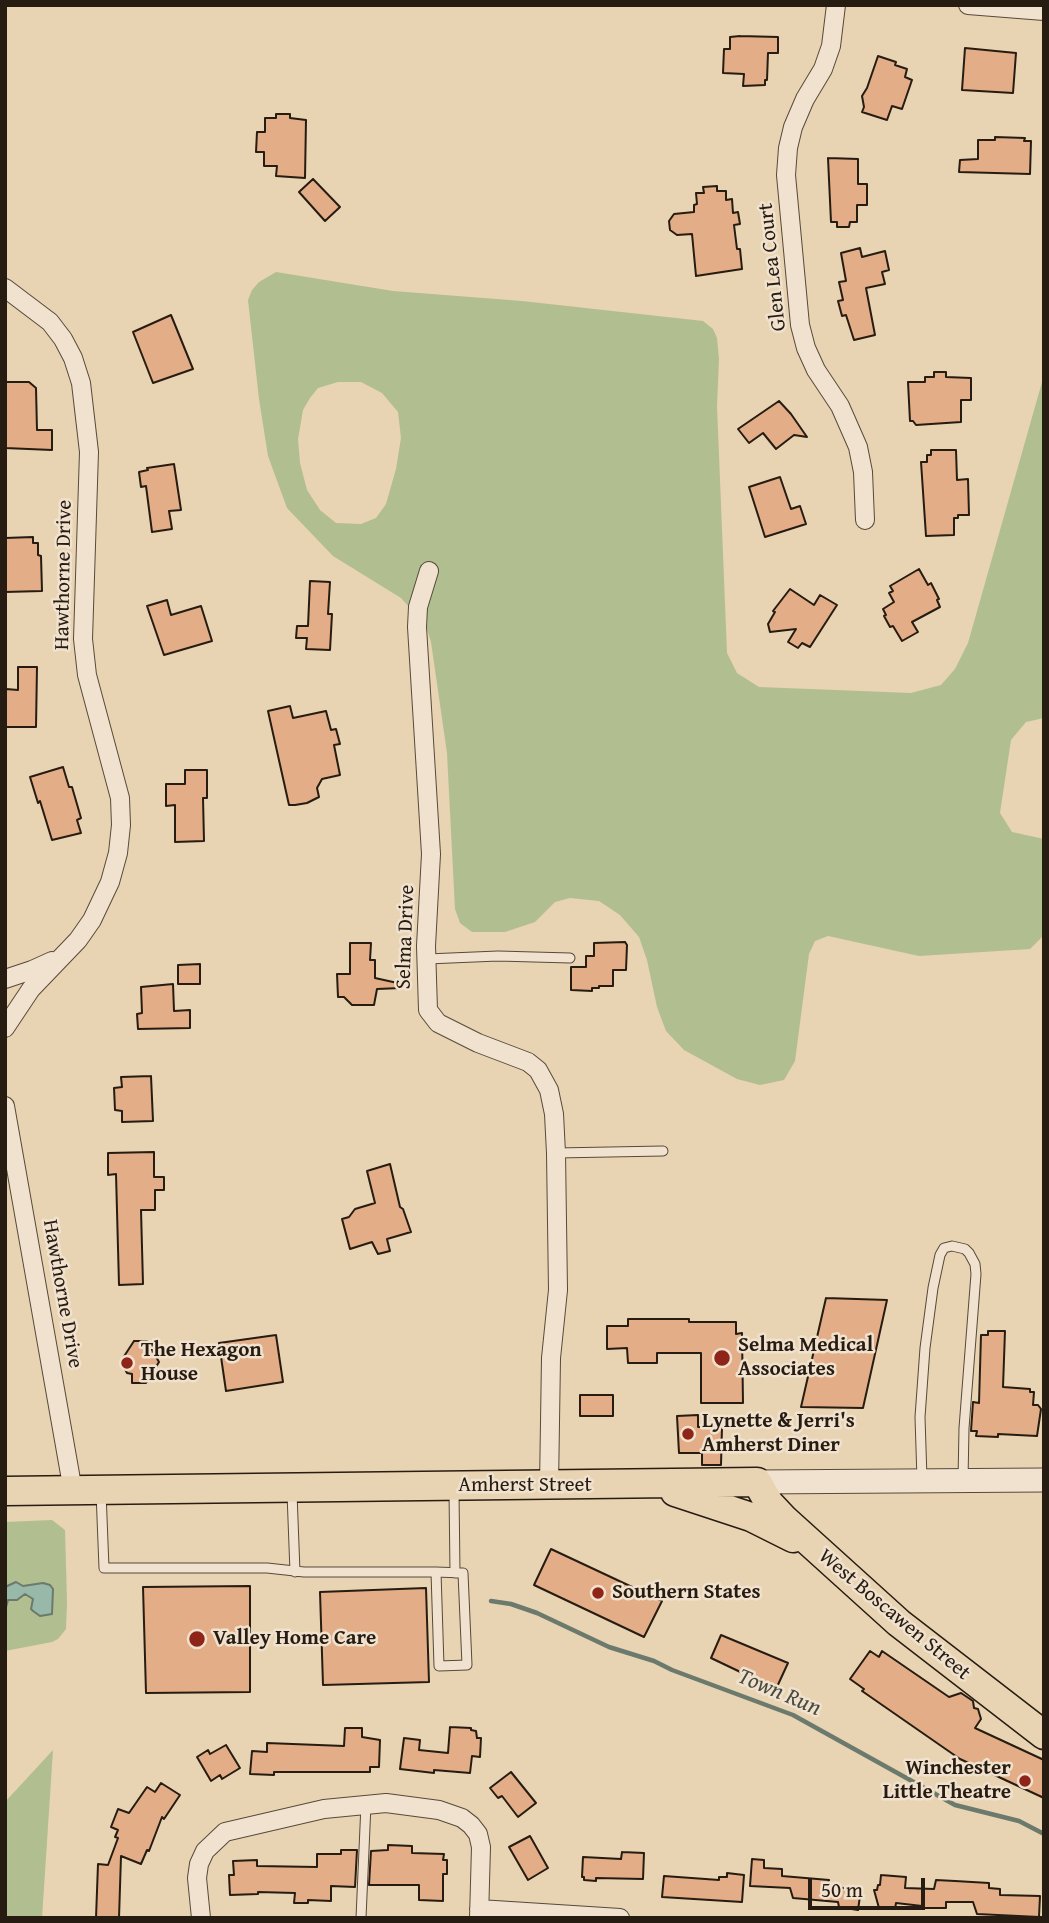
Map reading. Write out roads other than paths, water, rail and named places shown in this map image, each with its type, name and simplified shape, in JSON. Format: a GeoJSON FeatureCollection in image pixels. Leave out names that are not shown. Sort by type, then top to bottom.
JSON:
{"type":"FeatureCollection","features":[{"type":"Feature","properties":{"kind":"main road","name":"Amherst Street"},"geometry":{"type":"LineString","coordinates":[[5,1491],[757,1482]]}},
{"type":"Feature","properties":{"kind":"main road","name":"West Boscawen Street"},"geometry":{"type":"LineString","coordinates":[[757,1482],[769,1503],[820,1552],[935,1653],[1044,1735]]}},
{"type":"Feature","properties":{"kind":"main road"},"geometry":{"type":"LineString","coordinates":[[648,1485],[751,1517],[820,1552]]}},
{"type":"Feature","properties":{"kind":"street","name":"Glen Lea Court"},"geometry":{"type":"LineString","coordinates":[[836,5],[831,46],[793,127],[786,175],[800,325],[816,370],[841,406],[858,447],[863,472],[864,520]]}},
{"type":"Feature","properties":{"kind":"street"},"geometry":{"type":"LineString","coordinates":[[968,5],[1044,11]]}},
{"type":"Feature","properties":{"kind":"street","name":"Hawthorne Drive"},"geometry":{"type":"LineString","coordinates":[[5,288],[50,322],[73,358],[81,383],[89,452],[84,651],[95,712],[120,798],[121,825],[118,853],[110,882],[92,920],[78,940],[30,989],[5,1028]]}},
{"type":"Feature","properties":{"kind":"street","name":"Selma Drive"},"geometry":{"type":"LineString","coordinates":[[429,571],[418,607],[417,627],[431,854],[426,994],[428,1010],[433,1019],[478,1043],[528,1062],[550,1090],[556,1153],[558,1290],[551,1357],[549,1486]]}},
{"type":"Feature","properties":{"kind":"street","name":"Hawthorne Drive"},"geometry":{"type":"LineString","coordinates":[[5,979],[61,956]]}},
{"type":"Feature","properties":{"kind":"street","name":"Hawthorne Drive"},"geometry":{"type":"LineString","coordinates":[[5,1105],[72,1491]]}},
{"type":"Feature","properties":{"kind":"street","name":"Amherst Street"},"geometry":{"type":"LineString","coordinates":[[757,1482],[1044,1480]]}},
{"type":"Feature","properties":{"kind":"street"},"geometry":{"type":"LineString","coordinates":[[201,1918],[197,1878],[200,1862],[214,1840],[225,1832],[286,1816],[366,1804],[415,1805],[462,1818],[471,1825],[478,1834],[481,1847],[479,1913],[620,1918]]}},
{"type":"Feature","properties":{"kind":"lane"},"geometry":{"type":"LineString","coordinates":[[427,959],[498,956],[570,958]]}},
{"type":"Feature","properties":{"kind":"lane"},"geometry":{"type":"LineString","coordinates":[[556,1153],[663,1151]]}},
{"type":"Feature","properties":{"kind":"lane"},"geometry":{"type":"LineString","coordinates":[[922,1481],[920,1417],[925,1348],[940,1255],[944,1248],[952,1245],[969,1253],[975,1264],[976,1274],[964,1428],[963,1481]]}},
{"type":"Feature","properties":{"kind":"lane"},"geometry":{"type":"LineString","coordinates":[[436,1572],[439,1666],[467,1665],[454,1486]]}},
{"type":"Feature","properties":{"kind":"lane"},"geometry":{"type":"LineString","coordinates":[[292,1488],[295,1572]]}},
{"type":"Feature","properties":{"kind":"lane"},"geometry":{"type":"LineString","coordinates":[[101,1490],[104,1568],[267,1568],[295,1572],[459,1573]]}},
{"type":"Feature","properties":{"kind":"lane"},"geometry":{"type":"LineString","coordinates":[[361,1918],[366,1804]]}},
{"type":"Feature","properties":{"kind":"waterway","name":"Town Run"},"geometry":{"type":"LineString","coordinates":[[491,1601],[511,1604],[537,1613],[609,1647],[654,1661],[793,1715],[955,1805],[1019,1821],[1044,1834]]}},
{"type":"Feature","properties":{"kind":"place","name":"Selma Medical Associates"},"geometry":{"type":"Point","coordinates":[722,1358]}},
{"type":"Feature","properties":{"kind":"place","name":"The Hexagon House"},"geometry":{"type":"Point","coordinates":[127,1363]}},
{"type":"Feature","properties":{"kind":"place","name":"Lynette & Jerri's Amherst Diner"},"geometry":{"type":"Point","coordinates":[688,1434]}},
{"type":"Feature","properties":{"kind":"place","name":"Southern States"},"geometry":{"type":"Point","coordinates":[598,1593]}},
{"type":"Feature","properties":{"kind":"place","name":"Valley Home Care"},"geometry":{"type":"Point","coordinates":[197,1639]}},
{"type":"Feature","properties":{"kind":"place","name":"Winchester Little Theatre"},"geometry":{"type":"Point","coordinates":[1025,1781]}}]}
